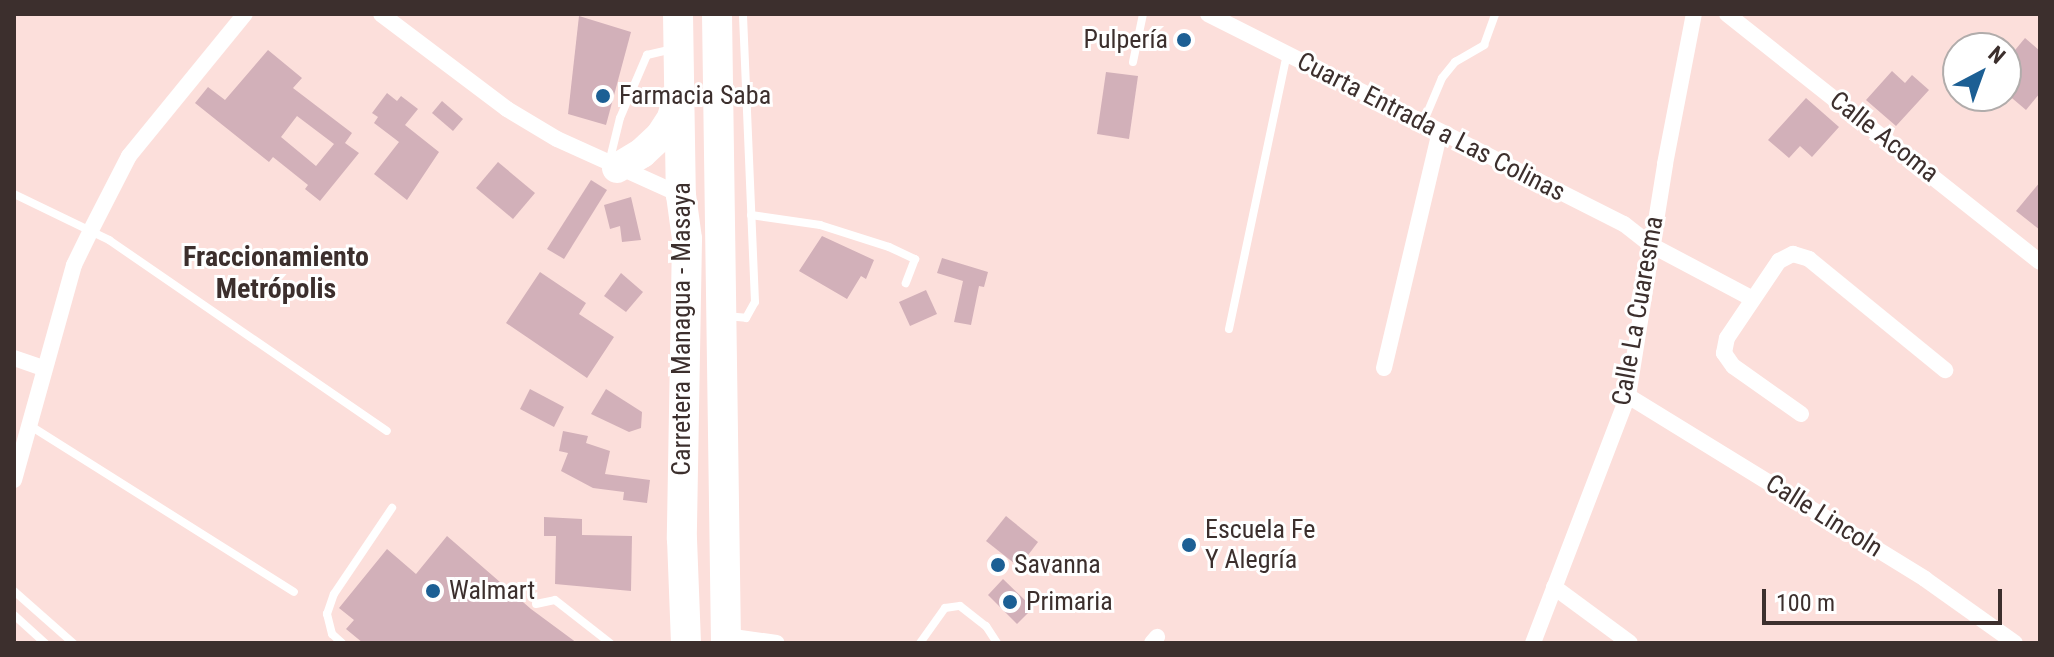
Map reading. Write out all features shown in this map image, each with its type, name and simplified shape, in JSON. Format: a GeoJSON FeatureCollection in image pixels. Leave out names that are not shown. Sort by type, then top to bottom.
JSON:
{"type":"FeatureCollection","features":[{"type":"Feature","properties":{"kind":"highway","name":"Carretera Managua - Masaya"},"geometry":{"type":"LineString","coordinates":[[678,14],[681,195],[687,239],[682,539],[686,643]]}},
{"type":"Feature","properties":{"kind":"highway","name":"Carretera Managua - Masaya"},"geometry":{"type":"LineString","coordinates":[[717,14],[726,640]]}},
{"type":"Feature","properties":{"kind":"highway"},"geometry":{"type":"LineString","coordinates":[[717,57],[706,151],[700,175],[681,195],[700,213],[712,246],[715,297],[722,314]]}},
{"type":"Feature","properties":{"kind":"highway"},"geometry":{"type":"LineString","coordinates":[[613,166],[642,153],[661,135],[672,118],[680,85]]}},
{"type":"Feature","properties":{"kind":"highway"},"geometry":{"type":"LineString","coordinates":[[682,539],[694,558],[707,564],[718,557],[726,543]]}},
{"type":"Feature","properties":{"kind":"highway"},"geometry":{"type":"LineString","coordinates":[[685,607],[704,586],[712,587],[725,600]]}},
{"type":"Feature","properties":{"kind":"street"},"geometry":{"type":"LineString","coordinates":[[14,480],[74,265],[91,230],[137,145],[245,14]]}},
{"type":"Feature","properties":{"kind":"street"},"geometry":{"type":"LineString","coordinates":[[381,14],[507,109],[613,166],[681,195]]}},
{"type":"Feature","properties":{"kind":"street","name":"Cuarta Entrada a Las Colinas"},"geometry":{"type":"LineString","coordinates":[[1208,14],[1624,224],[1651,245],[1753,299]]}},
{"type":"Feature","properties":{"kind":"street","name":"Calle La Cuaresma"},"geometry":{"type":"LineString","coordinates":[[1533,643],[1628,396],[1651,245],[1694,14]]}},
{"type":"Feature","properties":{"kind":"street","name":"Calle Acoma"},"geometry":{"type":"LineString","coordinates":[[1727,14],[2040,262]]}},
{"type":"Feature","properties":{"kind":"street"},"geometry":{"type":"LineString","coordinates":[[1384,368],[1440,132]]}},
{"type":"Feature","properties":{"kind":"street"},"geometry":{"type":"LineString","coordinates":[[1801,414],[1733,366],[1724,353],[1727,338],[1779,261],[1793,254],[1809,259],[1945,370]]}},
{"type":"Feature","properties":{"kind":"street"},"geometry":{"type":"LineString","coordinates":[[14,358],[43,368]]}},
{"type":"Feature","properties":{"kind":"street","name":"Calle Lincoln"},"geometry":{"type":"LineString","coordinates":[[1628,396],[1925,579],[2015,643]]}},
{"type":"Feature","properties":{"kind":"street"},"geometry":{"type":"LineString","coordinates":[[1554,587],[1630,643]]}},
{"type":"Feature","properties":{"kind":"street"},"geometry":{"type":"LineString","coordinates":[[726,640],[777,643]]}},
{"type":"Feature","properties":{"kind":"lane"},"geometry":{"type":"LineString","coordinates":[[722,314],[746,318],[755,302],[743,14]]}},
{"type":"Feature","properties":{"kind":"lane"},"geometry":{"type":"LineString","coordinates":[[1133,62],[1143,14]]}},
{"type":"Feature","properties":{"kind":"lane"},"geometry":{"type":"LineString","coordinates":[[1423,124],[1442,78],[1455,62],[1484,45],[1495,14]]}},
{"type":"Feature","properties":{"kind":"lane"},"geometry":{"type":"LineString","coordinates":[[613,166],[620,118],[647,55],[679,48]]}},
{"type":"Feature","properties":{"kind":"lane"},"geometry":{"type":"LineString","coordinates":[[1229,329],[1287,54]]}},
{"type":"Feature","properties":{"kind":"lane"},"geometry":{"type":"LineString","coordinates":[[14,194],[91,230],[387,431]]}},
{"type":"Feature","properties":{"kind":"lane"},"geometry":{"type":"LineString","coordinates":[[751,215],[820,225],[889,247],[915,259],[906,283]]}},
{"type":"Feature","properties":{"kind":"lane"},"geometry":{"type":"LineString","coordinates":[[29,425],[294,592]]}},
{"type":"Feature","properties":{"kind":"lane"},"geometry":{"type":"LineString","coordinates":[[342,643],[332,634],[327,614],[334,594],[392,508]]}},
{"type":"Feature","properties":{"kind":"lane"},"geometry":{"type":"LineString","coordinates":[[14,591],[73,643]]}},
{"type":"Feature","properties":{"kind":"lane"},"geometry":{"type":"LineString","coordinates":[[536,604],[555,600],[610,643]]}},
{"type":"Feature","properties":{"kind":"lane"},"geometry":{"type":"LineString","coordinates":[[920,643],[945,608],[960,606],[986,626],[997,643]]}},
{"type":"Feature","properties":{"kind":"lane"},"geometry":{"type":"LineString","coordinates":[[14,615],[45,643]]}},
{"type":"Feature","properties":{"kind":"building"},"geometry":{"type":"Polygon","coordinates":[[[579,16],[631,32],[606,125],[568,114],[579,16]]]}},
{"type":"Feature","properties":{"kind":"building"},"geometry":{"type":"Polygon","coordinates":[[[2025,38],[2040,51],[2040,93],[2026,110],[2022,107],[2022,42],[2025,38]]]}},
{"type":"Feature","properties":{"kind":"building"},"geometry":{"type":"Polygon","coordinates":[[[268,50],[302,78],[293,88],[352,133],[345,143],[359,153],[320,201],[305,189],[308,185],[273,157],[269,162],[195,103],[208,87],[225,100],[268,50]],[[297,116],[281,137],[316,166],[334,144],[297,116]]]}},
{"type":"Feature","properties":{"kind":"building"},"geometry":{"type":"Polygon","coordinates":[[[1892,71],[1905,83],[1912,75],[1929,90],[1896,126],[1866,100],[1892,71]]]}},
{"type":"Feature","properties":{"kind":"building"},"geometry":{"type":"Polygon","coordinates":[[[1106,72],[1138,76],[1129,139],[1097,134],[1106,72]]]}},
{"type":"Feature","properties":{"kind":"building"},"geometry":{"type":"Polygon","coordinates":[[[387,93],[397,101],[401,96],[418,109],[405,125],[439,152],[407,200],[374,174],[399,142],[374,123],[378,117],[372,113],[387,93]]]}},
{"type":"Feature","properties":{"kind":"building"},"geometry":{"type":"Polygon","coordinates":[[[1806,98],[1839,127],[1812,157],[1800,146],[1789,158],[1768,140],[1806,98]]]}},
{"type":"Feature","properties":{"kind":"building"},"geometry":{"type":"Polygon","coordinates":[[[442,101],[463,119],[453,131],[432,113],[442,101]]]}},
{"type":"Feature","properties":{"kind":"building"},"geometry":{"type":"Polygon","coordinates":[[[498,162],[535,193],[513,219],[476,188],[498,162]]]}},
{"type":"Feature","properties":{"kind":"building"},"geometry":{"type":"Polygon","coordinates":[[[591,180],[607,190],[564,259],[547,249],[591,180]]]}},
{"type":"Feature","properties":{"kind":"building"},"geometry":{"type":"Polygon","coordinates":[[[2040,182],[2040,230],[2016,211],[2040,182]]]}},
{"type":"Feature","properties":{"kind":"building"},"geometry":{"type":"Polygon","coordinates":[[[631,197],[641,240],[622,242],[620,226],[610,229],[604,205],[631,197]]]}},
{"type":"Feature","properties":{"kind":"building"},"geometry":{"type":"Polygon","coordinates":[[[822,236],[874,260],[866,279],[861,276],[847,299],[799,271],[822,236]]]}},
{"type":"Feature","properties":{"kind":"building"},"geometry":{"type":"Polygon","coordinates":[[[942,258],[988,272],[984,287],[979,286],[971,325],[954,322],[963,281],[937,273],[942,258]]]}},
{"type":"Feature","properties":{"kind":"building"},"geometry":{"type":"Polygon","coordinates":[[[540,272],[586,303],[579,314],[614,337],[587,378],[506,323],[540,272]]]}},
{"type":"Feature","properties":{"kind":"building"},"geometry":{"type":"Polygon","coordinates":[[[621,273],[643,292],[626,312],[604,296],[621,273]]]}},
{"type":"Feature","properties":{"kind":"building"},"geometry":{"type":"Polygon","coordinates":[[[926,290],[937,314],[910,326],[899,302],[926,290]]]}},
{"type":"Feature","properties":{"kind":"building"},"geometry":{"type":"Polygon","coordinates":[[[530,389],[564,407],[554,427],[520,409],[530,389]]]}},
{"type":"Feature","properties":{"kind":"building"},"geometry":{"type":"Polygon","coordinates":[[[606,389],[642,412],[641,428],[629,432],[591,414],[606,389]]]}},
{"type":"Feature","properties":{"kind":"building"},"geometry":{"type":"Polygon","coordinates":[[[563,431],[588,436],[586,443],[610,451],[605,474],[650,480],[647,503],[623,500],[624,492],[593,488],[561,471],[568,453],[559,451],[563,431]]]}},
{"type":"Feature","properties":{"kind":"building"},"geometry":{"type":"Polygon","coordinates":[[[1006,516],[1038,542],[1019,567],[986,541],[1006,516]]]}},
{"type":"Feature","properties":{"kind":"building"},"geometry":{"type":"Polygon","coordinates":[[[544,517],[582,519],[582,535],[632,536],[631,591],[555,584],[556,536],[544,536],[544,517]]]}},
{"type":"Feature","properties":{"kind":"building","name":"Walmart"},"geometry":{"type":"Polygon","coordinates":[[[447,536],[531,609],[577,643],[363,643],[346,629],[354,620],[339,608],[387,549],[416,574],[447,536]]]}},
{"type":"Feature","properties":{"kind":"building","name":"Primaria"},"geometry":{"type":"Polygon","coordinates":[[[1003,579],[1033,608],[1017,624],[988,595],[1003,579]]]}},
{"type":"Feature","properties":{"kind":"place","name":"Pulpería"},"geometry":{"type":"Point","coordinates":[1184,40]}},
{"type":"Feature","properties":{"kind":"place","name":"Farmacia Saba"},"geometry":{"type":"Point","coordinates":[603,96]}},
{"type":"Feature","properties":{"kind":"place","name":"Escuela Fe Y Alegría"},"geometry":{"type":"Point","coordinates":[1189,545]}},
{"type":"Feature","properties":{"kind":"place","name":"Savanna"},"geometry":{"type":"Point","coordinates":[998,565]}},
{"type":"Feature","properties":{"kind":"place","name":"Walmart"},"geometry":{"type":"Point","coordinates":[433,591]}},
{"type":"Feature","properties":{"kind":"place","name":"Primaria"},"geometry":{"type":"Point","coordinates":[1010,602]}},
{"type":"Feature","properties":{"kind":"district","name":"Fraccionamiento Metrópolis"},"geometry":{"type":"Point","coordinates":[276,273]}}]}
